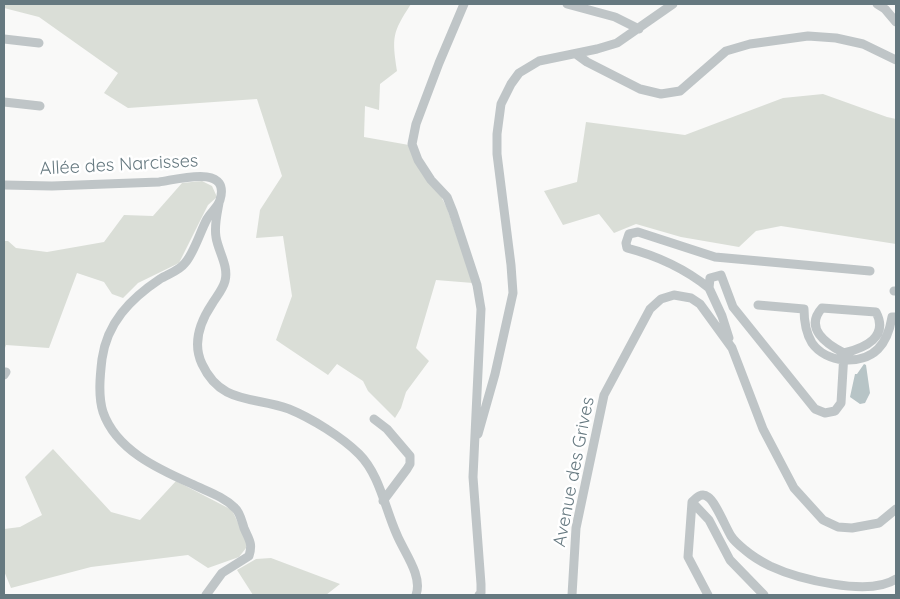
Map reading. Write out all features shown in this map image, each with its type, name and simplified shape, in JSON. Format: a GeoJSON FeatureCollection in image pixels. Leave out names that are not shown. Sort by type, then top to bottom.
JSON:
{"type":"FeatureCollection","features":[{"type":"Feature","properties":{"kind":"street"},"geometry":{"type":"LineString","coordinates":[[464,4],[416,124],[412,144],[418,160],[431,180],[447,197],[477,285],[481,308],[472,477],[481,584],[481,593],[479,595]]}},
{"type":"Feature","properties":{"kind":"street"},"geometry":{"type":"LineString","coordinates":[[566,4],[615,17],[639,29]]}},
{"type":"Feature","properties":{"kind":"street"},"geometry":{"type":"LineString","coordinates":[[475,444],[493,382],[513,293],[497,154],[497,134],[501,104],[519,73],[539,61],[617,43],[673,4]]}},
{"type":"Feature","properties":{"kind":"street"},"geometry":{"type":"LineString","coordinates":[[877,4],[885,9],[896,22]]}},
{"type":"Feature","properties":{"kind":"street"},"geometry":{"type":"LineString","coordinates":[[576,54],[587,62],[640,89],[661,94],[680,90],[726,51],[750,44],[808,36],[836,38],[863,44],[896,60]]}},
{"type":"Feature","properties":{"kind":"street"},"geometry":{"type":"LineString","coordinates":[[4,40],[39,43]]}},
{"type":"Feature","properties":{"kind":"street"},"geometry":{"type":"LineString","coordinates":[[4,102],[40,106]]}},
{"type":"Feature","properties":{"kind":"street","name":"Allée des Narcisses"},"geometry":{"type":"LineString","coordinates":[[4,185],[52,186],[159,182],[204,176],[216,180],[218,183],[221,193],[219,202]]}},
{"type":"Feature","properties":{"kind":"street"},"geometry":{"type":"LineString","coordinates":[[219,202],[215,235],[224,263],[225,279],[220,292],[203,319],[198,335],[198,354],[203,366],[212,380],[225,391],[242,399],[286,408],[308,418],[358,454],[371,469],[393,527],[416,574],[418,591],[416,595]]}},
{"type":"Feature","properties":{"kind":"street"},"geometry":{"type":"LineString","coordinates":[[206,595],[222,573],[249,556],[252,546],[237,509],[223,498],[163,471],[124,443],[110,427],[103,411],[100,391],[103,356],[108,337],[118,317],[142,291],[186,263],[207,220],[219,202]]}},
{"type":"Feature","properties":{"kind":"street"},"geometry":{"type":"LineString","coordinates":[[870,271],[715,257],[638,232],[629,234],[626,243],[627,248],[648,253],[692,274],[709,288],[722,316],[732,348],[763,429],[794,488],[823,520],[838,527],[852,528],[879,523],[896,509]]}},
{"type":"Feature","properties":{"kind":"street"},"geometry":{"type":"LineString","coordinates":[[709,288],[710,278],[721,276],[733,307],[815,408],[825,413],[835,411],[841,403],[844,357]]}},
{"type":"Feature","properties":{"kind":"street","name":"Avenue des Grives"},"geometry":{"type":"LineString","coordinates":[[572,595],[576,528],[604,395],[650,309],[661,299],[674,295],[691,298],[700,304],[732,348]]}},
{"type":"Feature","properties":{"kind":"street"},"geometry":{"type":"LineString","coordinates":[[758,305],[804,309],[805,327],[816,348],[828,356],[860,359],[879,348],[893,331],[892,317],[896,317]]}},
{"type":"Feature","properties":{"kind":"street"},"geometry":{"type":"LineString","coordinates":[[822,308],[876,312],[880,319],[880,329],[877,335],[860,349],[844,357],[819,335],[815,321],[816,314],[822,308]]}},
{"type":"Feature","properties":{"kind":"street"},"geometry":{"type":"LineString","coordinates":[[374,419],[388,429],[410,456],[410,464],[407,470],[383,501]]}},
{"type":"Feature","properties":{"kind":"street"},"geometry":{"type":"LineString","coordinates":[[708,595],[688,557],[692,502],[698,496],[703,495],[710,498],[732,538],[744,549],[769,566],[829,584],[873,586],[892,582],[896,579]]}},
{"type":"Feature","properties":{"kind":"street"},"geometry":{"type":"LineString","coordinates":[[692,502],[709,520],[730,560],[764,595]]}},
{"type":"Feature","properties":{"kind":"shaded area"},"geometry":{"type":"Polygon","coordinates":[[[4,4],[411,4],[400,22],[395,36],[394,50],[397,71],[380,84],[379,110],[365,106],[364,137],[409,145],[431,177],[447,208],[473,283],[436,280],[416,348],[429,361],[406,392],[401,408],[395,418],[368,391],[363,381],[337,364],[328,375],[276,340],[292,296],[283,236],[256,238],[260,210],[282,176],[257,99],[128,108],[104,93],[118,73],[39,17],[4,8],[4,4]]]}},
{"type":"Feature","properties":{"kind":"shaded area"},"geometry":{"type":"Polygon","coordinates":[[[823,94],[896,119],[896,244],[781,226],[756,231],[739,247],[681,237],[636,224],[614,233],[599,214],[563,225],[544,191],[577,182],[586,122],[685,135],[783,98],[823,94]]]}},
{"type":"Feature","properties":{"kind":"shaded area"},"geometry":{"type":"Polygon","coordinates":[[[202,181],[212,186],[217,197],[208,205],[179,263],[138,283],[123,298],[112,294],[104,282],[77,273],[49,348],[6,345],[4,351],[4,241],[8,241],[16,248],[47,252],[104,242],[124,215],[153,216],[182,183],[202,181]]]}},
{"type":"Feature","properties":{"kind":"shaded area"},"geometry":{"type":"Polygon","coordinates":[[[864,364],[866,365],[870,393],[865,403],[860,404],[850,397],[855,374],[864,364]]]}},
{"type":"Feature","properties":{"kind":"shaded area"},"geometry":{"type":"Polygon","coordinates":[[[53,449],[111,512],[140,520],[176,481],[232,510],[246,540],[246,548],[239,557],[208,568],[188,555],[91,567],[11,588],[4,571],[4,529],[20,527],[42,515],[25,477],[53,449]]]}},
{"type":"Feature","properties":{"kind":"shaded area"},"geometry":{"type":"Polygon","coordinates":[[[271,558],[340,584],[326,595],[253,595],[237,570],[256,559],[271,558]]]}}]}
